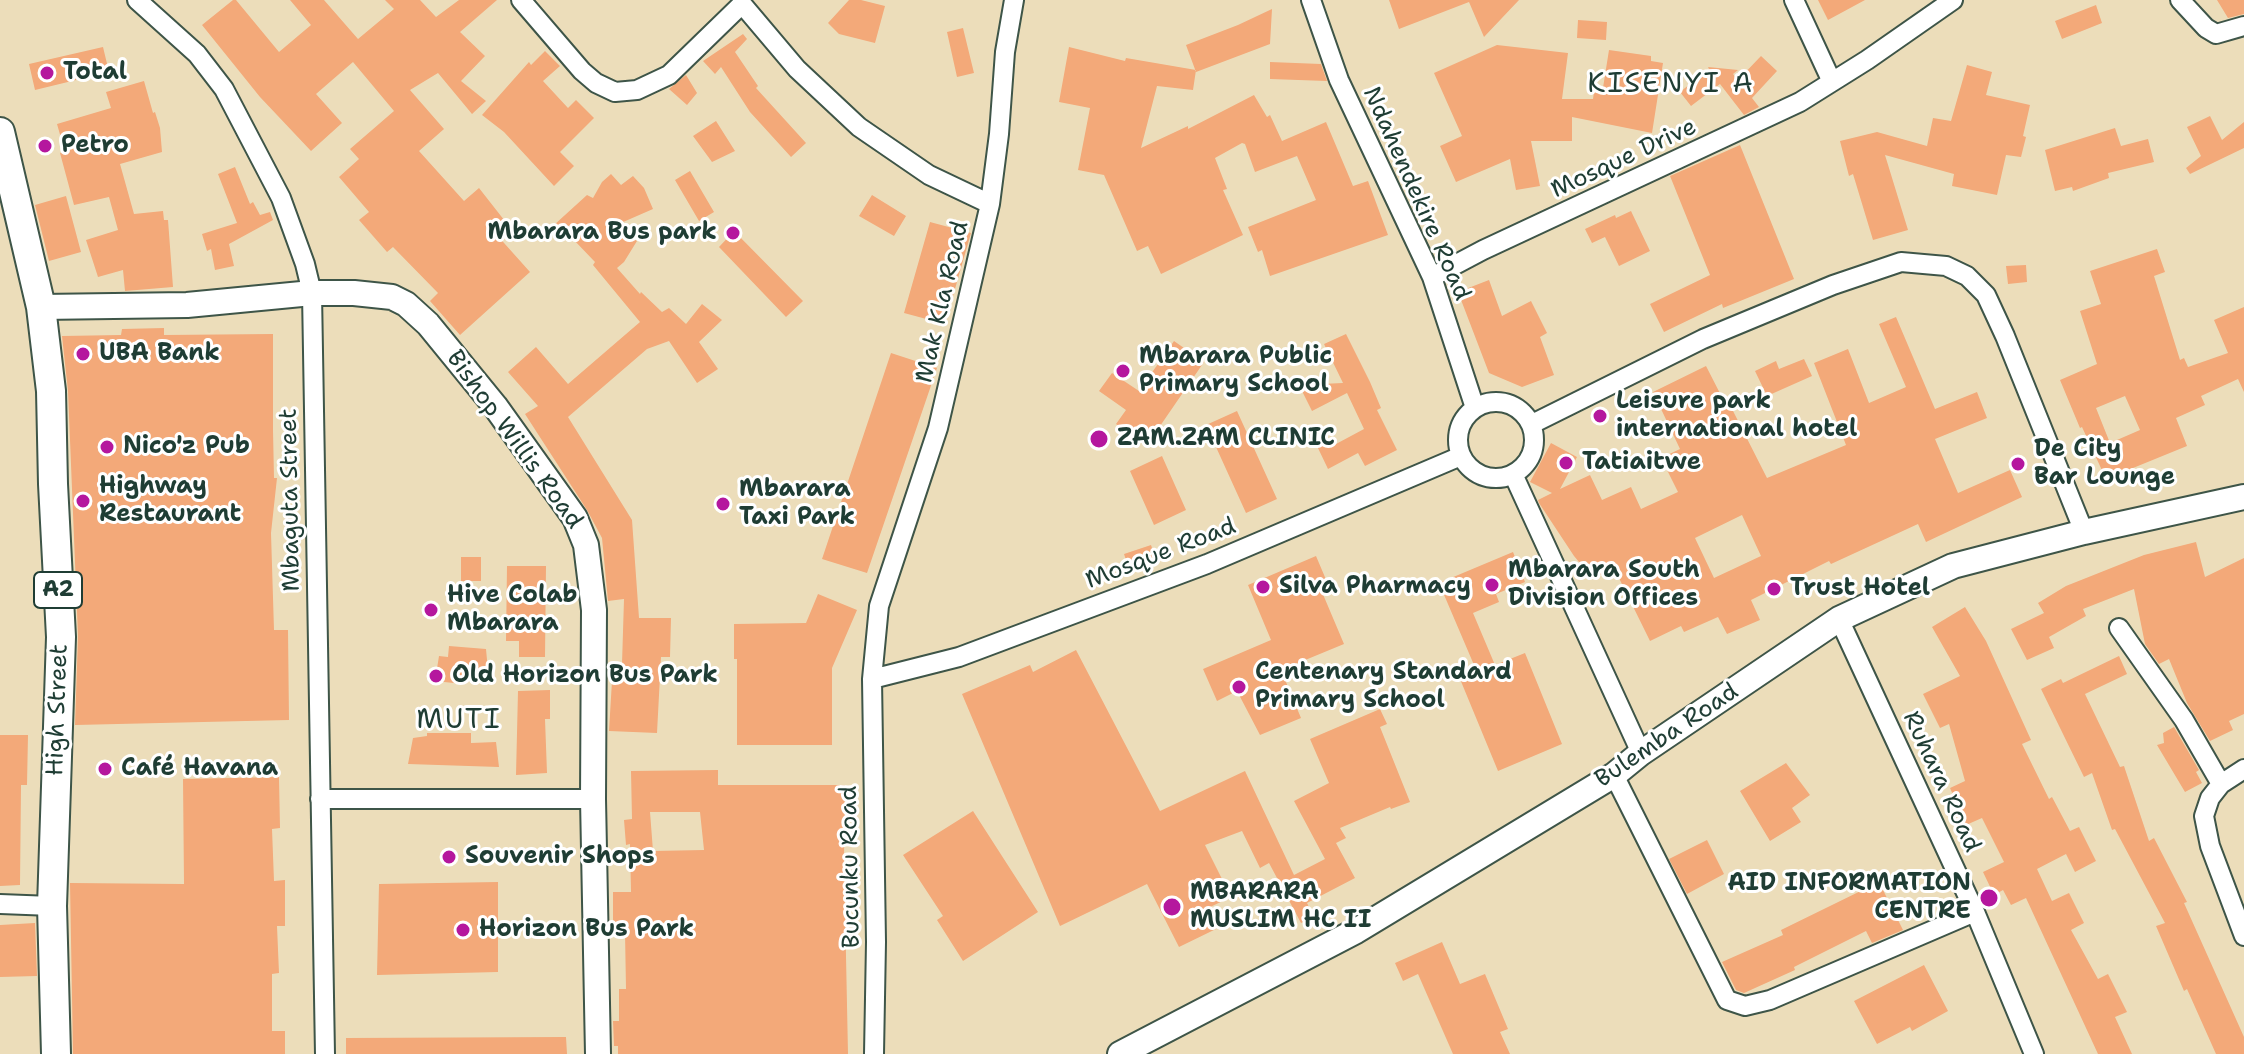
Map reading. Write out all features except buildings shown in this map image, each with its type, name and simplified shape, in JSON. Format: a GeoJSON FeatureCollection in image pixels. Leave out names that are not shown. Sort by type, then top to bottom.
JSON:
{"type":"FeatureCollection","features":[{"type":"Feature","properties":{"kind":"main road","name":"High Street"},"geometry":{"type":"LineString","coordinates":[[0,132],[41,307],[51,391],[61,637],[52,906],[56,1054]]}},
{"type":"Feature","properties":{"kind":"main road","name":"Bishop Willis Road"},"geometry":{"type":"LineString","coordinates":[[41,307],[187,305],[312,293],[392,297],[406,304],[428,324],[486,394],[575,518],[586,545],[594,610],[593,799],[598,1054]]}},
{"type":"Feature","properties":{"kind":"main road","name":"Bulemba Road"},"geometry":{"type":"LineString","coordinates":[[1120,1054],[1356,931],[1614,775],[1641,753],[1839,619],[1953,566],[2084,532],[2244,497]]}},
{"type":"Feature","properties":{"kind":"street","name":"Mbaguta Street"},"geometry":{"type":"LineString","coordinates":[[137,0],[197,54],[224,89],[281,198],[312,293],[325,1054]]}},
{"type":"Feature","properties":{"kind":"street","name":"Mak Kla Road"},"geometry":{"type":"LineString","coordinates":[[521,0],[582,71],[596,83],[615,92],[637,90],[669,75],[743,2],[797,69],[859,127],[929,175],[990,204],[938,428],[879,606],[872,679]]}},
{"type":"Feature","properties":{"kind":"street"},"geometry":{"type":"LineString","coordinates":[[990,204],[1005,52],[1014,0]]}},
{"type":"Feature","properties":{"kind":"street","name":"Ndahendekire Road"},"geometry":{"type":"LineString","coordinates":[[1311,0],[1339,80],[1432,277],[1475,408]]}},
{"type":"Feature","properties":{"kind":"street"},"geometry":{"type":"LineString","coordinates":[[1794,0],[1832,82]]}},
{"type":"Feature","properties":{"kind":"street","name":"Mosque Drive"},"geometry":{"type":"LineString","coordinates":[[1432,277],[1636,178],[1751,127],[1832,82],[1953,0]]}},
{"type":"Feature","properties":{"kind":"street"},"geometry":{"type":"LineString","coordinates":[[2180,0],[2206,28],[2216,34],[2244,26]]}},
{"type":"Feature","properties":{"kind":"street"},"geometry":{"type":"LineString","coordinates":[[1532,424],[1703,339],[1846,280],[1901,262],[1946,266],[1967,276],[1986,295],[2084,532]]}},
{"type":"Feature","properties":{"kind":"street"},"geometry":{"type":"LineString","coordinates":[[1502,401],[1515,406],[1532,424],[1534,447],[1530,458],[1513,474],[1490,477],[1468,466],[1461,456],[1458,433],[1475,408],[1502,401]]}},
{"type":"Feature","properties":{"kind":"street","name":"Mosque Road"},"geometry":{"type":"LineString","coordinates":[[872,679],[959,657],[1207,564],[1461,456]]}},
{"type":"Feature","properties":{"kind":"street"},"geometry":{"type":"LineString","coordinates":[[1513,474],[1641,753]]}},
{"type":"Feature","properties":{"kind":"street","name":"Ruhara Road"},"geometry":{"type":"LineString","coordinates":[[1839,619],[1975,912],[2034,1054]]}},
{"type":"Feature","properties":{"kind":"street"},"geometry":{"type":"LineString","coordinates":[[2119,628],[2184,720],[2221,784]]}},
{"type":"Feature","properties":{"kind":"street","name":"Bucunku Road"},"geometry":{"type":"LineString","coordinates":[[872,679],[876,942],[874,1054]]}},
{"type":"Feature","properties":{"kind":"street"},"geometry":{"type":"LineString","coordinates":[[2244,769],[2221,784],[2210,798],[2204,816],[2210,846],[2244,936]]}},
{"type":"Feature","properties":{"kind":"street"},"geometry":{"type":"LineString","coordinates":[[1614,775],[1727,1000],[1745,1006],[1770,1000],[1975,912]]}},
{"type":"Feature","properties":{"kind":"street"},"geometry":{"type":"LineString","coordinates":[[320,799],[593,799]]}},
{"type":"Feature","properties":{"kind":"street"},"geometry":{"type":"LineString","coordinates":[[0,904],[52,906]]}},
{"type":"Feature","properties":{"kind":"place","name":"Total"},"geometry":{"type":"Point","coordinates":[47,73]}},
{"type":"Feature","properties":{"kind":"place","name":"Petro"},"geometry":{"type":"Point","coordinates":[45,146]}},
{"type":"Feature","properties":{"kind":"place","name":"Mbarara Bus park"},"geometry":{"type":"Point","coordinates":[733,233]}},
{"type":"Feature","properties":{"kind":"place","name":"UBA Bank"},"geometry":{"type":"Point","coordinates":[83,354]}},
{"type":"Feature","properties":{"kind":"place","name":"Mbarara Public Primary School"},"geometry":{"type":"Point","coordinates":[1123,371]}},
{"type":"Feature","properties":{"kind":"place","name":"Leisure park international hotel"},"geometry":{"type":"Point","coordinates":[1600,416]}},
{"type":"Feature","properties":{"kind":"place","name":"ZAM.ZAM CLINIC"},"geometry":{"type":"Point","coordinates":[1099,439]}},
{"type":"Feature","properties":{"kind":"place","name":"Nico'z Pub"},"geometry":{"type":"Point","coordinates":[107,447]}},
{"type":"Feature","properties":{"kind":"place","name":"Tatiaitwe"},"geometry":{"type":"Point","coordinates":[1566,463]}},
{"type":"Feature","properties":{"kind":"place","name":"De City Bar Lounge"},"geometry":{"type":"Point","coordinates":[2018,464]}},
{"type":"Feature","properties":{"kind":"place","name":"Highway Restaurant"},"geometry":{"type":"Point","coordinates":[83,501]}},
{"type":"Feature","properties":{"kind":"place","name":"Mbarara Taxi Park"},"geometry":{"type":"Point","coordinates":[723,504]}},
{"type":"Feature","properties":{"kind":"place","name":"Mbarara South Division Offices"},"geometry":{"type":"Point","coordinates":[1492,585]}},
{"type":"Feature","properties":{"kind":"place","name":"Silva Pharmacy"},"geometry":{"type":"Point","coordinates":[1263,587]}},
{"type":"Feature","properties":{"kind":"place","name":"Trust Hotel"},"geometry":{"type":"Point","coordinates":[1774,589]}},
{"type":"Feature","properties":{"kind":"place","name":"Hive Colab Mbarara"},"geometry":{"type":"Point","coordinates":[431,610]}},
{"type":"Feature","properties":{"kind":"place","name":"Old Horizon Bus Park"},"geometry":{"type":"Point","coordinates":[436,676]}},
{"type":"Feature","properties":{"kind":"place","name":"Centenary Standard Primary School"},"geometry":{"type":"Point","coordinates":[1239,687]}},
{"type":"Feature","properties":{"kind":"place","name":"Café Havana"},"geometry":{"type":"Point","coordinates":[105,769]}},
{"type":"Feature","properties":{"kind":"place","name":"Souvenir Shops"},"geometry":{"type":"Point","coordinates":[449,857]}},
{"type":"Feature","properties":{"kind":"place","name":"AID INFORMATION CENTRE"},"geometry":{"type":"Point","coordinates":[1989,898]}},
{"type":"Feature","properties":{"kind":"place","name":"MBARARA MUSLIM HC II"},"geometry":{"type":"Point","coordinates":[1172,907]}},
{"type":"Feature","properties":{"kind":"place","name":"Horizon Bus Park"},"geometry":{"type":"Point","coordinates":[463,930]}},
{"type":"Feature","properties":{"kind":"district","name":"KISENYI A"},"geometry":{"type":"Point","coordinates":[1671,85]}},
{"type":"Feature","properties":{"kind":"district","name":"MUTI"},"geometry":{"type":"Point","coordinates":[459,721]}}]}
